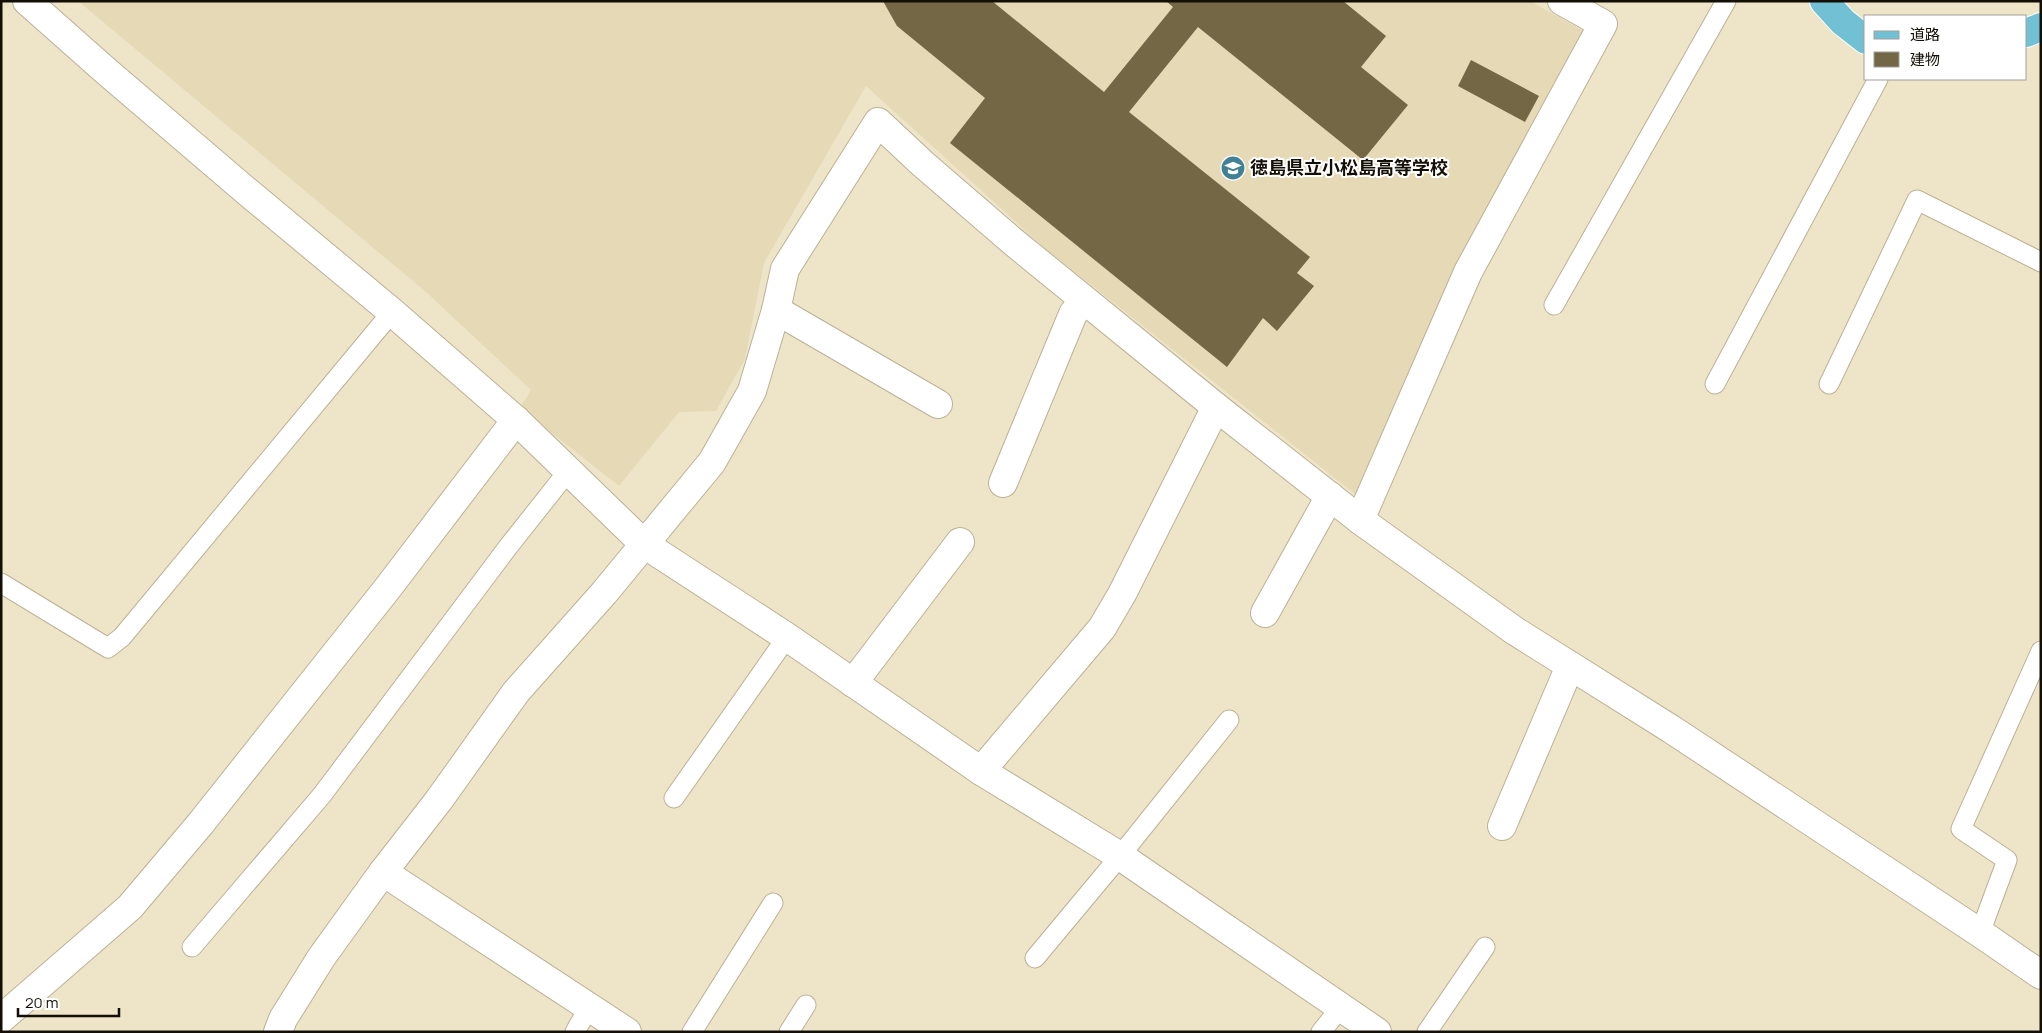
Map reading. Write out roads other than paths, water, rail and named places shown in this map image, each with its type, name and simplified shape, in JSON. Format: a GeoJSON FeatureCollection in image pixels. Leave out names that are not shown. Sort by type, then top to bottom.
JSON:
{"type":"FeatureCollection","features":[{"type":"Feature","properties":{"kind":"main road"},"geometry":{"type":"LineString","coordinates":[[1824,1],[1843,22],[1864,38]]}},
{"type":"Feature","properties":{"kind":"main road"},"geometry":{"type":"LineString","coordinates":[[2027,33],[2041,27]]}},
{"type":"Feature","properties":{"kind":"street"},"geometry":{"type":"LineString","coordinates":[[27,1],[219,168],[392,312],[516,420],[644,544],[786,637],[981,771],[1120,856],[1377,1032]]}},
{"type":"Feature","properties":{"kind":"street"},"geometry":{"type":"LineString","coordinates":[[1360,520],[1468,272],[1603,24],[1562,1]]}},
{"type":"Feature","properties":{"kind":"street"},"geometry":{"type":"LineString","coordinates":[[278,1032],[283,1020],[321,958],[383,872],[439,800],[516,692],[604,593],[712,462],[752,391],[776,310],[785,269],[878,122],[923,164],[1084,300],[1360,520],[1515,631],[1671,730],[2041,975]]}},
{"type":"Feature","properties":{"kind":"street"},"geometry":{"type":"LineString","coordinates":[[1003,483],[1073,314],[1084,300]]}},
{"type":"Feature","properties":{"kind":"street"},"geometry":{"type":"LineString","coordinates":[[776,310],[938,404]]}},
{"type":"Feature","properties":{"kind":"street"},"geometry":{"type":"LineString","coordinates":[[981,771],[1102,628],[1122,594],[1216,407]]}},
{"type":"Feature","properties":{"kind":"street"},"geometry":{"type":"LineString","coordinates":[[1,1019],[130,907],[201,823],[331,659],[516,420]]}},
{"type":"Feature","properties":{"kind":"street"},"geometry":{"type":"LineString","coordinates":[[1265,613],[1330,496]]}},
{"type":"Feature","properties":{"kind":"street"},"geometry":{"type":"LineString","coordinates":[[853,683],[960,542]]}},
{"type":"Feature","properties":{"kind":"street"},"geometry":{"type":"LineString","coordinates":[[1502,826],[1570,666]]}},
{"type":"Feature","properties":{"kind":"street"},"geometry":{"type":"LineString","coordinates":[[383,872],[627,1032]]}},
{"type":"Feature","properties":{"kind":"lane"},"geometry":{"type":"LineString","coordinates":[[1554,305],[1726,1]]}},
{"type":"Feature","properties":{"kind":"lane"},"geometry":{"type":"LineString","coordinates":[[1715,384],[1877,80]]}},
{"type":"Feature","properties":{"kind":"lane"},"geometry":{"type":"LineString","coordinates":[[1829,384],[1917,200],[2041,262]]}},
{"type":"Feature","properties":{"kind":"lane"},"geometry":{"type":"LineString","coordinates":[[1,583],[108,648],[122,637],[392,312]]}},
{"type":"Feature","properties":{"kind":"lane"},"geometry":{"type":"LineString","coordinates":[[192,947],[322,795],[508,547],[569,470]]}},
{"type":"Feature","properties":{"kind":"lane"},"geometry":{"type":"LineString","coordinates":[[674,798],[786,637]]}},
{"type":"Feature","properties":{"kind":"lane"},"geometry":{"type":"LineString","coordinates":[[1980,933],[2007,860],[1961,829],[2041,651]]}},
{"type":"Feature","properties":{"kind":"lane"},"geometry":{"type":"LineString","coordinates":[[1035,958],[1229,720]]}},
{"type":"Feature","properties":{"kind":"lane"},"geometry":{"type":"LineString","coordinates":[[692,1032],[773,903]]}},
{"type":"Feature","properties":{"kind":"lane"},"geometry":{"type":"LineString","coordinates":[[1427,1032],[1485,947]]}},
{"type":"Feature","properties":{"kind":"lane"},"geometry":{"type":"LineString","coordinates":[[790,1032],[806,1005]]}},
{"type":"Feature","properties":{"kind":"lane"},"geometry":{"type":"LineString","coordinates":[[575,1032],[589,1007]]}},
{"type":"Feature","properties":{"kind":"lane"},"geometry":{"type":"LineString","coordinates":[[1321,1032],[1341,1007]]}},
{"type":"Feature","properties":{"kind":"place","name":"徳島県立小松島高等学校"},"geometry":{"type":"Point","coordinates":[1233,168]}}]}
